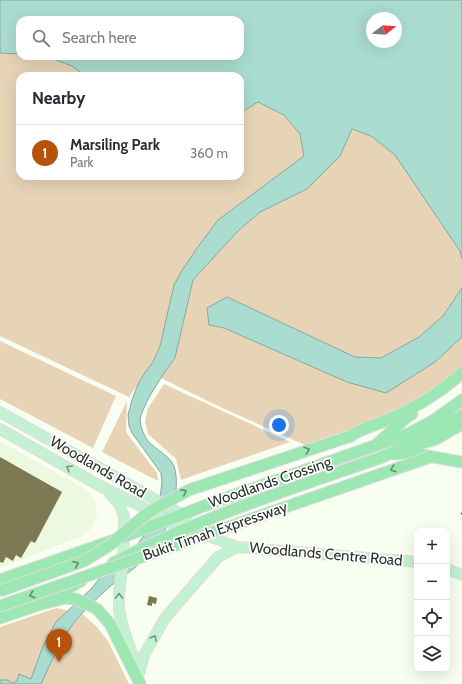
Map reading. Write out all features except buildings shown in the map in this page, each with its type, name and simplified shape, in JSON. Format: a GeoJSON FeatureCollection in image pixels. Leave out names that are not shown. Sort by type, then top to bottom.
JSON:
{"type":"FeatureCollection","features":[{"type":"Feature","properties":{"kind":"highway"},"geometry":{"type":"LineString","coordinates":[[364,431],[426,401],[449,385],[462,373]]}},
{"type":"Feature","properties":{"kind":"highway","name":"Woodlands Crossing"},"geometry":{"type":"LineString","coordinates":[[375,445],[407,417],[433,402],[462,380]]}},
{"type":"Feature","properties":{"kind":"highway","name":"Woodlands Crossing"},"geometry":{"type":"LineString","coordinates":[[401,443],[402,434],[426,421],[462,394]]}},
{"type":"Feature","properties":{"kind":"highway"},"geometry":{"type":"LineString","coordinates":[[401,443],[420,428],[462,400]]}},
{"type":"Feature","properties":{"kind":"highway","name":"Woodlands Crossing"},"geometry":{"type":"LineString","coordinates":[[380,458],[401,443],[462,415]]}},
{"type":"Feature","properties":{"kind":"highway"},"geometry":{"type":"LineString","coordinates":[[364,431],[407,417]]}},
{"type":"Feature","properties":{"kind":"highway","name":"Woodlands Crossing"},"geometry":{"type":"LineString","coordinates":[[0,580],[140,531],[181,514],[375,445],[436,439],[462,424]]}},
{"type":"Feature","properties":{"kind":"highway","name":"Bukit Timah Expressway"},"geometry":{"type":"LineString","coordinates":[[0,591],[84,561],[110,545],[144,516],[189,490],[364,431]]}},
{"type":"Feature","properties":{"kind":"highway","name":"Woodlands Crossing"},"geometry":{"type":"LineString","coordinates":[[38,605],[149,545],[188,528],[228,511],[380,458],[405,453],[462,462]]}},
{"type":"Feature","properties":{"kind":"highway","name":"Bukit Timah Expressway"},"geometry":{"type":"LineString","coordinates":[[0,606],[430,457]]}},
{"type":"Feature","properties":{"kind":"highway","name":"Woodlands Crossing"},"geometry":{"type":"LineString","coordinates":[[443,459],[462,457]]}},
{"type":"Feature","properties":{"kind":"highway"},"geometry":{"type":"LineString","coordinates":[[443,459],[462,470]]}},
{"type":"Feature","properties":{"kind":"highway"},"geometry":{"type":"LineString","coordinates":[[0,618],[38,605],[65,598],[76,599],[97,609],[110,624],[140,681]]}},
{"type":"Feature","properties":{"kind":"main road","name":"Woodlands Road"},"geometry":{"type":"LineString","coordinates":[[0,412],[181,514],[188,528]]}},
{"type":"Feature","properties":{"kind":"main road","name":"Woodlands Road"},"geometry":{"type":"LineString","coordinates":[[0,429],[102,487],[166,520],[188,528]]}},
{"type":"Feature","properties":{"kind":"main road"},"geometry":{"type":"LineString","coordinates":[[102,487],[116,500],[121,508],[124,521],[120,560],[121,574],[119,610],[140,681]]}},
{"type":"Feature","properties":{"kind":"main road","name":"Woodlands Centre Road"},"geometry":{"type":"LineString","coordinates":[[188,528],[237,547],[414,562]]}},
{"type":"Feature","properties":{"kind":"main road"},"geometry":{"type":"LineString","coordinates":[[140,681],[144,655],[166,618],[218,557],[237,547]]}},
{"type":"Feature","properties":{"kind":"main road"},"geometry":{"type":"LineString","coordinates":[[450,570],[462,575]]}},
{"type":"Feature","properties":{"kind":"shaded area"},"geometry":{"type":"Polygon","coordinates":[[[0,53],[16,54],[16,60],[56,60],[72,66],[80,72],[16,72],[16,180],[244,180],[244,111],[258,102],[284,115],[300,134],[304,156],[218,220],[174,285],[160,346],[153,362],[129,397],[0,336],[0,53]]]}},
{"type":"Feature","properties":{"kind":"shaded area"},"geometry":{"type":"Polygon","coordinates":[[[352,129],[371,136],[395,155],[460,251],[462,259],[462,288],[443,316],[419,337],[381,358],[355,357],[227,297],[209,325],[224,328],[347,382],[453,346],[462,337],[462,370],[436,390],[377,420],[305,445],[220,407],[161,378],[166,368],[175,358],[193,280],[239,230],[260,212],[307,189],[323,173],[352,129]]]}},
{"type":"Feature","properties":{"kind":"shaded area"},"geometry":{"type":"Polygon","coordinates":[[[0,341],[116,396],[93,448],[0,399],[0,341]]]}},
{"type":"Feature","properties":{"kind":"shaded area"},"geometry":{"type":"Polygon","coordinates":[[[164,384],[290,442],[181,480],[176,459],[148,434],[145,422],[148,408],[164,384]]]}},
{"type":"Feature","properties":{"kind":"shaded area"},"geometry":{"type":"Polygon","coordinates":[[[127,401],[126,432],[157,473],[158,481],[102,452],[127,401]]]}},
{"type":"Feature","properties":{"kind":"shaded area"},"geometry":{"type":"Polygon","coordinates":[[[0,441],[85,489],[92,495],[96,505],[97,515],[93,526],[84,535],[0,568],[0,441]]]}},
{"type":"Feature","properties":{"kind":"shaded area"},"geometry":{"type":"Polygon","coordinates":[[[56,608],[81,613],[96,626],[108,641],[129,684],[0,684],[0,627],[56,608]]]}},
{"type":"Feature","properties":{"kind":"water"},"geometry":{"type":"Polygon","coordinates":[[[0,0],[462,0],[462,259],[460,251],[395,155],[371,136],[352,129],[340,156],[307,189],[260,212],[239,230],[193,280],[175,358],[154,389],[141,415],[140,424],[147,439],[172,462],[174,466],[176,490],[170,520],[152,550],[143,560],[108,588],[76,620],[61,643],[41,684],[0,684],[0,680],[7,680],[13,683],[17,680],[19,674],[31,679],[43,646],[56,622],[91,589],[100,578],[134,549],[154,522],[160,498],[162,482],[161,473],[132,433],[129,426],[128,415],[138,384],[153,362],[160,346],[174,285],[195,251],[218,220],[304,156],[300,134],[284,115],[258,102],[244,111],[244,72],[80,72],[72,66],[56,60],[244,60],[244,16],[16,16],[16,54],[0,53],[0,0]]]}},
{"type":"Feature","properties":{"kind":"water"},"geometry":{"type":"Polygon","coordinates":[[[462,288],[462,337],[435,362],[386,393],[347,382],[224,328],[209,325],[207,308],[227,297],[355,357],[381,358],[419,337],[443,316],[462,288]]]}},
{"type":"Feature","properties":{"kind":"place","name":"Marsiling Park"},"geometry":{"type":"Point","coordinates":[59,662]}}]}
